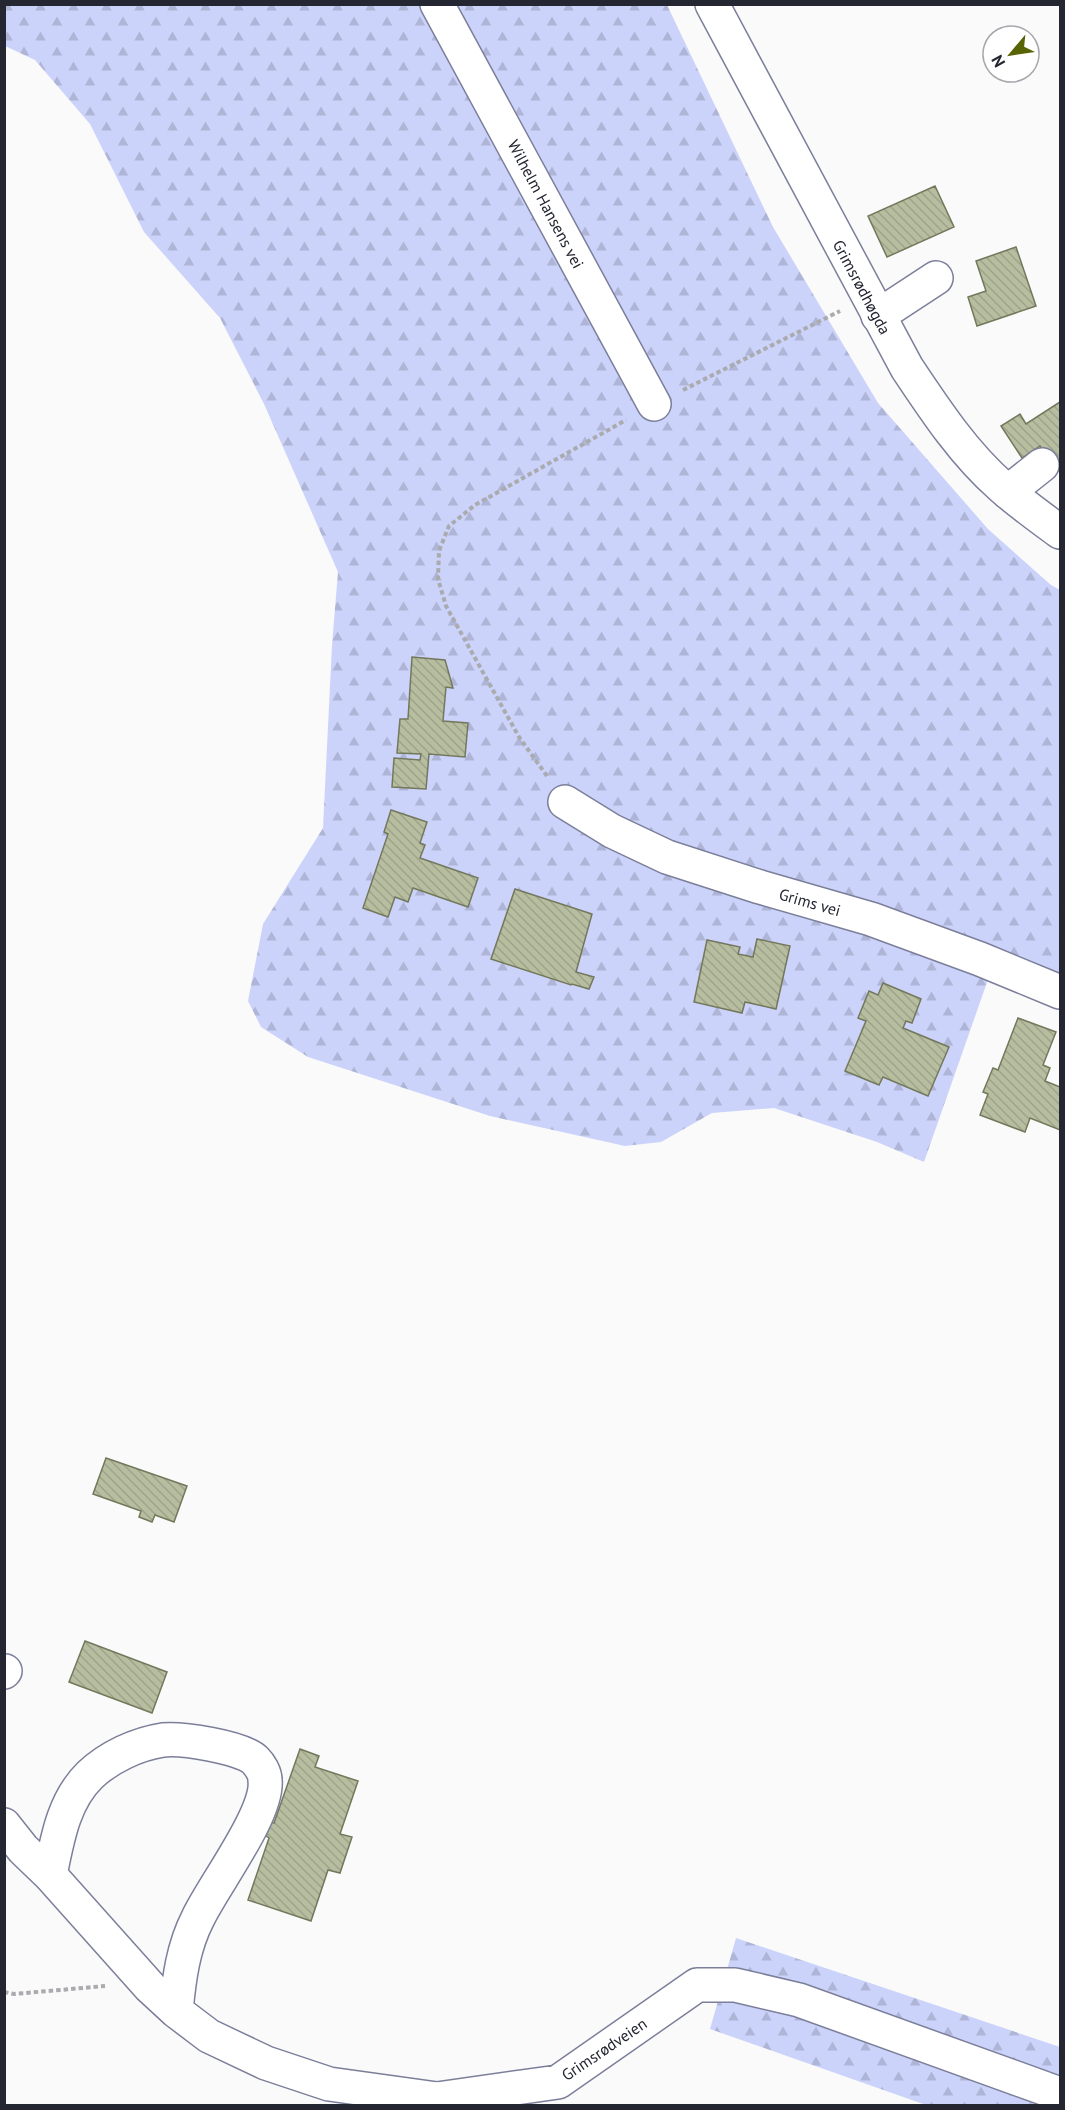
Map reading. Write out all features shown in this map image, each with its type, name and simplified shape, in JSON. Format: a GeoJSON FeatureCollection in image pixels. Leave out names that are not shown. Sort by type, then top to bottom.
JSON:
{"type":"FeatureCollection","features":[{"type":"Feature","properties":{"kind":"street","name":"Wilhelm Hansens vei"},"geometry":{"type":"LineString","coordinates":[[437,4],[654,404]]}},
{"type":"Feature","properties":{"kind":"street","name":"Grimsrødhøgda"},"geometry":{"type":"LineString","coordinates":[[712,4],[863,311],[907,368],[942,420],[978,462],[1008,492],[1060,532]]}},
{"type":"Feature","properties":{"kind":"street"},"geometry":{"type":"LineString","coordinates":[[863,311],[936,278]]}},
{"type":"Feature","properties":{"kind":"street"},"geometry":{"type":"LineString","coordinates":[[1008,492],[1042,465]]}},
{"type":"Feature","properties":{"kind":"street","name":"Grims vei"},"geometry":{"type":"LineString","coordinates":[[565,802],[612,831],[667,857],[871,920],[980,959],[1060,992]]}},
{"type":"Feature","properties":{"kind":"street"},"geometry":{"type":"LineString","coordinates":[[50,1875],[59,1830],[71,1801],[88,1777],[100,1766],[130,1749],[163,1740],[221,1747],[246,1754],[254,1759],[264,1773],[266,1782],[264,1793],[254,1821],[195,1925],[180,1970],[176,2011]]}},
{"type":"Feature","properties":{"kind":"street","name":"Grimsrødveien"},"geometry":{"type":"LineString","coordinates":[[4,1825],[23,1849],[50,1875],[150,1987],[176,2011],[209,2036],[266,2064],[329,2084],[437,2099],[558,2082],[697,1985],[735,1985],[799,2000],[1060,2094]]}},
{"type":"Feature","properties":{"kind":"path"},"geometry":{"type":"LineString","coordinates":[[565,802],[519,737],[446,606],[438,579],[439,551],[449,526],[475,505],[654,404],[863,311]]}},
{"type":"Feature","properties":{"kind":"path"},"geometry":{"type":"LineString","coordinates":[[4,1992],[14,1995],[102,1985],[133,1991],[150,1987]]}},
{"type":"Feature","properties":{"kind":"green space"},"geometry":{"type":"Polygon","coordinates":[[[5,5],[667,5],[773,227],[878,403],[988,529],[1051,585],[1060,590],[1060,999],[991,971],[924,1162],[877,1142],[774,1108],[712,1113],[661,1142],[625,1146],[490,1116],[308,1057],[261,1027],[248,1001],[263,924],[323,828],[338,572],[264,404],[220,318],[144,232],[90,124],[35,60],[5,46],[5,5]]]}},
{"type":"Feature","properties":{"kind":"green space"},"geometry":{"type":"Polygon","coordinates":[[[736,1938],[1060,2047],[1060,2105],[926,2105],[710,2029],[736,1938]]]}},
{"type":"Feature","properties":{"kind":"building"},"geometry":{"type":"Polygon","coordinates":[[[935,186],[954,227],[887,257],[868,216],[935,186]]]}},
{"type":"Feature","properties":{"kind":"building"},"geometry":{"type":"Polygon","coordinates":[[[1016,247],[1036,306],[977,326],[968,297],[986,291],[976,261],[1016,247]]]}},
{"type":"Feature","properties":{"kind":"building"},"geometry":{"type":"Polygon","coordinates":[[[1060,402],[1060,473],[1046,449],[1043,451],[1040,446],[1022,458],[1001,426],[1020,414],[1026,424],[1060,402]]]}},
{"type":"Feature","properties":{"kind":"building"},"geometry":{"type":"Polygon","coordinates":[[[412,657],[445,660],[453,688],[446,687],[443,721],[468,723],[465,757],[429,754],[426,789],[392,787],[394,758],[420,760],[421,754],[397,753],[400,719],[408,719],[412,657]]]}},
{"type":"Feature","properties":{"kind":"building"},"geometry":{"type":"Polygon","coordinates":[[[391,810],[427,822],[420,843],[425,845],[420,858],[478,878],[468,907],[413,888],[408,902],[395,897],[388,917],[363,908],[388,834],[384,832],[391,810]]]}},
{"type":"Feature","properties":{"kind":"building"},"geometry":{"type":"Polygon","coordinates":[[[515,889],[592,914],[576,972],[594,977],[589,989],[491,959],[515,889]]]}},
{"type":"Feature","properties":{"kind":"building"},"geometry":{"type":"Polygon","coordinates":[[[757,939],[790,946],[776,1009],[745,1002],[742,1013],[694,1002],[707,940],[740,947],[738,954],[753,957],[757,939]]]}},
{"type":"Feature","properties":{"kind":"building"},"geometry":{"type":"Polygon","coordinates":[[[883,983],[921,999],[912,1023],[906,1021],[903,1028],[949,1047],[928,1096],[883,1077],[879,1085],[845,1071],[866,1021],[858,1018],[869,991],[878,995],[883,983]]]}},
{"type":"Feature","properties":{"kind":"building"},"geometry":{"type":"Polygon","coordinates":[[[1018,1018],[1056,1032],[1043,1065],[1050,1068],[1045,1081],[1060,1087],[1060,1130],[1030,1118],[1025,1132],[980,1115],[988,1094],[983,1092],[993,1068],[998,1070],[1018,1018]]]}},
{"type":"Feature","properties":{"kind":"building"},"geometry":{"type":"Polygon","coordinates":[[[106,1458],[187,1486],[174,1522],[155,1515],[152,1522],[139,1517],[141,1511],[93,1494],[106,1458]]]}},
{"type":"Feature","properties":{"kind":"building"},"geometry":{"type":"Polygon","coordinates":[[[85,1641],[167,1672],[152,1713],[69,1682],[85,1641]]]}},
{"type":"Feature","properties":{"kind":"building"},"geometry":{"type":"Polygon","coordinates":[[[300,1749],[319,1756],[315,1767],[358,1781],[340,1834],[352,1837],[340,1873],[328,1870],[311,1921],[248,1900],[269,1838],[266,1836],[271,1822],[274,1823],[300,1749]]]}}]}
